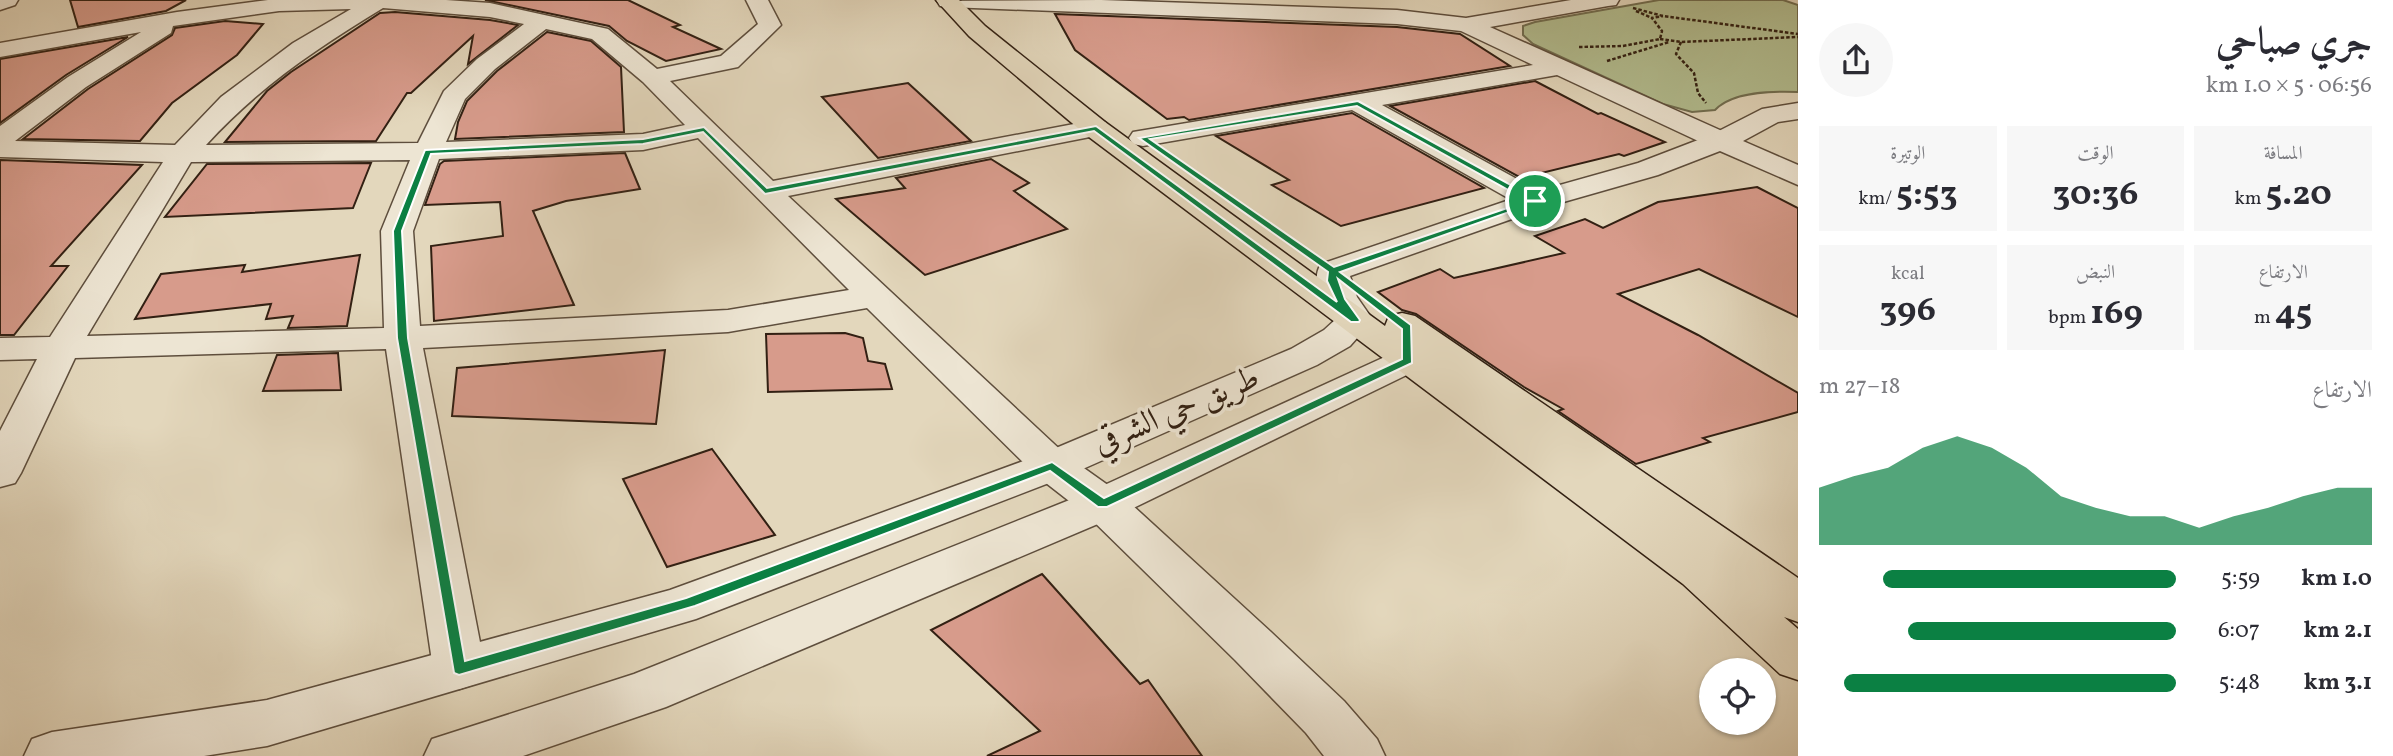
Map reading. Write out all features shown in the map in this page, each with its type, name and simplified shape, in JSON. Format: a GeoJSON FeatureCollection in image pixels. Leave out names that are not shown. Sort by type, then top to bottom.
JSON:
{"type":"FeatureCollection","features":[{"type":"Feature","properties":{"kind":"main road"},"geometry":{"type":"LineString","coordinates":[[948,0],[977,31],[1096,128],[1355,320],[1407,344],[1798,603]]}},
{"type":"Feature","properties":{"kind":"main road"},"geometry":{"type":"LineString","coordinates":[[973,0],[1143,138],[1333,271],[1407,344],[1700,572],[1798,659]]}},
{"type":"Feature","properties":{"kind":"street"},"geometry":{"type":"LineString","coordinates":[[0,4],[7,0]]}},
{"type":"Feature","properties":{"kind":"street"},"geometry":{"type":"LineString","coordinates":[[0,473],[61,348],[182,154],[230,103],[301,48],[380,0]]}},
{"type":"Feature","properties":{"kind":"street"},"geometry":{"type":"LineString","coordinates":[[0,50],[177,19],[279,5],[380,0],[490,10],[600,34],[652,77],[765,191],[1052,466],[1103,503],[1325,717],[1357,756]]}},
{"type":"Feature","properties":{"kind":"street"},"geometry":{"type":"LineString","coordinates":[[652,77],[730,62],[770,25],[757,0]]}},
{"type":"Feature","properties":{"kind":"street"},"geometry":{"type":"LineString","coordinates":[[948,0],[1397,17],[1466,25],[1564,57],[1721,141],[1798,176]]}},
{"type":"Feature","properties":{"kind":"street"},"geometry":{"type":"LineString","coordinates":[[1466,25],[1608,0]]}},
{"type":"Feature","properties":{"kind":"street"},"geometry":{"type":"LineString","coordinates":[[0,139],[77,82],[177,19]]}},
{"type":"Feature","properties":{"kind":"street"},"geometry":{"type":"LineString","coordinates":[[459,668],[403,338],[397,231],[453,96],[486,64],[542,21]]}},
{"type":"Feature","properties":{"kind":"street"},"geometry":{"type":"LineString","coordinates":[[1143,138],[1358,103],[1564,57]]}},
{"type":"Feature","properties":{"kind":"street"},"geometry":{"type":"LineString","coordinates":[[1358,103],[1535,201]]}},
{"type":"Feature","properties":{"kind":"street"},"geometry":{"type":"LineString","coordinates":[[1355,320],[1336,290],[1332,281],[1333,271],[1535,201],[1648,169],[1721,141],[1771,115],[1798,110]]}},
{"type":"Feature","properties":{"kind":"street"},"geometry":{"type":"LineString","coordinates":[[765,191],[1096,128]]}},
{"type":"Feature","properties":{"kind":"street"},"geometry":{"type":"LineString","coordinates":[[0,149],[182,154],[428,151],[643,142],[704,129]]}},
{"type":"Feature","properties":{"kind":"street"},"geometry":{"type":"LineString","coordinates":[[1721,141],[1798,158]]}},
{"type":"Feature","properties":{"kind":"street"},"geometry":{"type":"LineString","coordinates":[[0,349],[403,338],[728,321],[877,296]]}},
{"type":"Feature","properties":{"kind":"street","name":"طريق حي الشرقي"},"geometry":{"type":"LineString","coordinates":[[65,754],[267,723],[690,602],[1052,466],[1304,357],[1337,338],[1355,320]]}},
{"type":"Feature","properties":{"kind":"street"},"geometry":{"type":"LineString","coordinates":[[452,756],[647,692],[1103,503],[1407,344]]}},
{"type":"Feature","properties":{"kind":"street"},"geometry":{"type":"LineString","coordinates":[[1700,572],[1798,611]]}},
{"type":"Feature","properties":{"kind":"path"},"geometry":{"type":"LineString","coordinates":[[1660,39],[1662,31],[1652,18],[1629,7],[1663,16],[1798,35]]}},
{"type":"Feature","properties":{"kind":"path"},"geometry":{"type":"LineString","coordinates":[[1652,18],[1663,16]]}},
{"type":"Feature","properties":{"kind":"path"},"geometry":{"type":"LineString","coordinates":[[1564,57],[1660,39],[1681,42],[1798,35]]}},
{"type":"Feature","properties":{"kind":"path"},"geometry":{"type":"LineString","coordinates":[[1602,63],[1673,41]]}},
{"type":"Feature","properties":{"kind":"path"},"geometry":{"type":"LineString","coordinates":[[1681,42],[1676,54],[1694,73],[1698,93],[1710,108]]}},
{"type":"Feature","properties":{"kind":"green space"},"geometry":{"type":"Polygon","coordinates":[[[1659,0],[1783,0],[1798,5],[1798,92],[1754,93],[1732,99],[1715,110],[1692,112],[1663,104],[1533,44],[1523,35],[1523,26],[1535,22],[1659,0]]]}},
{"type":"Feature","properties":{"kind":"building"},"geometry":{"type":"Polygon","coordinates":[[[70,0],[186,0],[166,11],[78,27],[70,0]]]}},
{"type":"Feature","properties":{"kind":"building"},"geometry":{"type":"Polygon","coordinates":[[[485,0],[628,0],[680,25],[673,27],[721,49],[666,61],[627,41],[609,26],[485,0]]]}},
{"type":"Feature","properties":{"kind":"building"},"geometry":{"type":"Polygon","coordinates":[[[395,12],[518,25],[468,64],[473,36],[411,93],[407,93],[376,141],[225,142],[267,91],[291,72],[380,13],[395,12]]]}},
{"type":"Feature","properties":{"kind":"building"},"geometry":{"type":"Polygon","coordinates":[[[1055,14],[1397,27],[1460,34],[1510,66],[1189,120],[1184,117],[1167,119],[1075,50],[1055,14]]]}},
{"type":"Feature","properties":{"kind":"building"},"geometry":{"type":"Polygon","coordinates":[[[225,21],[263,24],[237,55],[172,103],[140,141],[23,139],[88,89],[172,35],[175,28],[225,21]]]}},
{"type":"Feature","properties":{"kind":"building"},"geometry":{"type":"Polygon","coordinates":[[[547,32],[591,41],[621,67],[624,132],[455,139],[458,122],[467,101],[497,71],[547,32]]]}},
{"type":"Feature","properties":{"kind":"building"},"geometry":{"type":"Polygon","coordinates":[[[128,37],[66,75],[0,123],[0,59],[128,37]]]}},
{"type":"Feature","properties":{"kind":"building"},"geometry":{"type":"Polygon","coordinates":[[[1535,81],[1598,114],[1665,142],[1624,156],[1619,154],[1521,178],[1390,106],[1535,81]]]}},
{"type":"Feature","properties":{"kind":"building"},"geometry":{"type":"Polygon","coordinates":[[[908,83],[971,141],[878,158],[822,97],[908,83]]]}},
{"type":"Feature","properties":{"kind":"building"},"geometry":{"type":"Polygon","coordinates":[[[1352,113],[1484,188],[1341,226],[1272,185],[1289,180],[1216,136],[1352,113]]]}},
{"type":"Feature","properties":{"kind":"building"},"geometry":{"type":"Polygon","coordinates":[[[625,153],[640,189],[566,201],[533,211],[574,305],[434,321],[431,246],[503,236],[500,202],[425,205],[440,164],[444,161],[625,153]]]}},
{"type":"Feature","properties":{"kind":"building"},"geometry":{"type":"Polygon","coordinates":[[[991,159],[1029,183],[1014,191],[1067,229],[925,275],[836,199],[905,188],[896,178],[991,159]]]}},
{"type":"Feature","properties":{"kind":"building"},"geometry":{"type":"Polygon","coordinates":[[[0,160],[142,165],[51,266],[68,266],[14,335],[0,335],[0,160]]]}},
{"type":"Feature","properties":{"kind":"building"},"geometry":{"type":"Polygon","coordinates":[[[371,163],[353,208],[165,217],[207,164],[371,163]]]}},
{"type":"Feature","properties":{"kind":"building"},"geometry":{"type":"Polygon","coordinates":[[[1757,187],[1798,208],[1798,317],[1699,269],[1618,294],[1698,335],[1798,393],[1798,412],[1703,438],[1710,442],[1636,464],[1558,411],[1563,409],[1524,387],[1416,314],[1402,310],[1378,292],[1440,269],[1454,278],[1564,253],[1535,236],[1585,219],[1603,228],[1658,202],[1757,187]]]}},
{"type":"Feature","properties":{"kind":"building"},"geometry":{"type":"Polygon","coordinates":[[[360,255],[347,326],[288,328],[293,316],[266,319],[271,304],[135,319],[161,274],[245,265],[242,272],[360,255]]]}},
{"type":"Feature","properties":{"kind":"building"},"geometry":{"type":"Polygon","coordinates":[[[845,333],[863,338],[868,361],[885,364],[892,389],[768,392],[766,334],[845,333]]]}},
{"type":"Feature","properties":{"kind":"building"},"geometry":{"type":"Polygon","coordinates":[[[665,350],[656,424],[452,416],[457,368],[665,350]]]}},
{"type":"Feature","properties":{"kind":"building"},"geometry":{"type":"Polygon","coordinates":[[[338,353],[341,390],[263,391],[277,355],[338,353]]]}},
{"type":"Feature","properties":{"kind":"building"},"geometry":{"type":"Polygon","coordinates":[[[712,449],[775,535],[667,567],[623,479],[712,449]]]}},
{"type":"Feature","properties":{"kind":"building"},"geometry":{"type":"Polygon","coordinates":[[[1042,574],[1140,684],[1148,680],[1202,756],[987,756],[1040,731],[931,630],[1042,574]]]}},
{"type":"Feature","properties":{"kind":"route"},"geometry":{"type":"LineString","coordinates":[[1535,201],[1333,271],[1332,281],[1340,299],[1355,320],[1096,128],[765,191],[704,129],[643,142],[428,151],[397,231],[403,338],[459,668],[690,602],[1052,466],[1103,503],[1408,360],[1407,328],[1333,271],[1143,138],[1358,103],[1535,201]]}}]}
